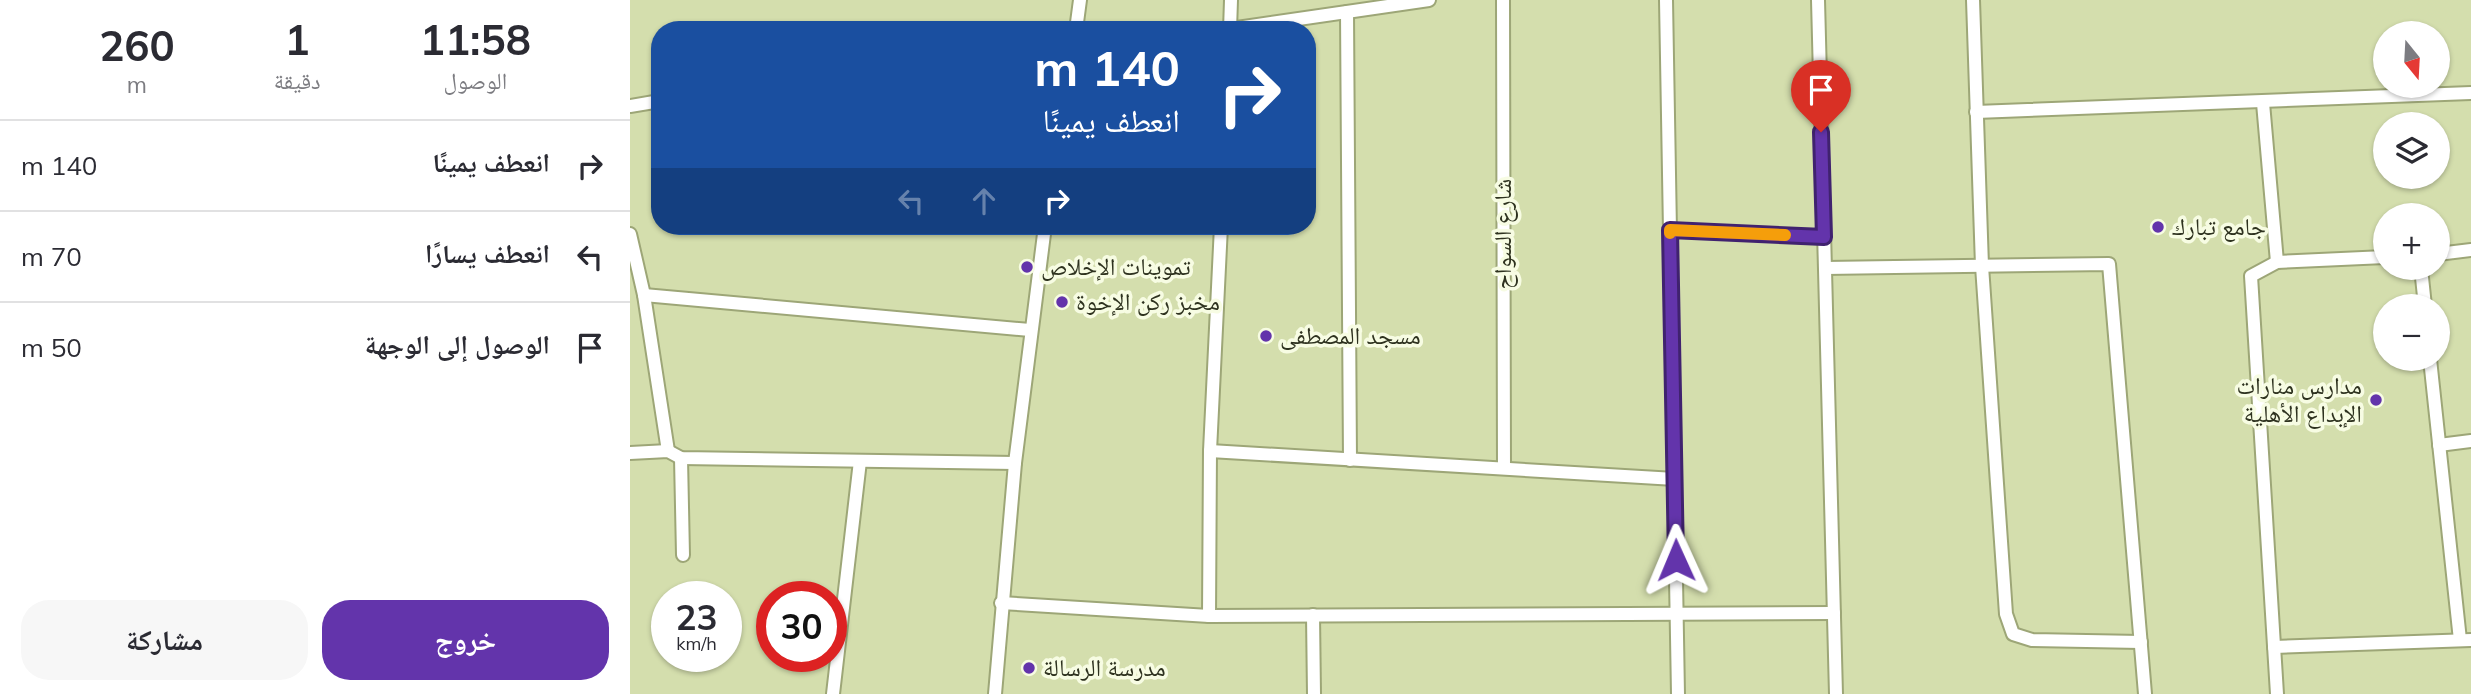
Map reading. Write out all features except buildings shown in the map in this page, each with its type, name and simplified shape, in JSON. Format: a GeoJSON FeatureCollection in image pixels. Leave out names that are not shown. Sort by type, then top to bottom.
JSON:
{"type":"FeatureCollection","features":[{"type":"Feature","properties":{"kind":"street"},"geometry":{"type":"LineString","coordinates":[[1077,21],[1080,0]]}},
{"type":"Feature","properties":{"kind":"street"},"geometry":{"type":"LineString","coordinates":[[1230,21],[1231,0]]}},
{"type":"Feature","properties":{"kind":"street"},"geometry":{"type":"LineString","coordinates":[[1285,21],[1429,0]]}},
{"type":"Feature","properties":{"kind":"street","name":"شارع السواح"},"geometry":{"type":"LineString","coordinates":[[1503,0],[1504,468]]}},
{"type":"Feature","properties":{"kind":"street"},"geometry":{"type":"LineString","coordinates":[[1666,0],[1678,694]]}},
{"type":"Feature","properties":{"kind":"street"},"geometry":{"type":"LineString","coordinates":[[1818,0],[1836,694]]}},
{"type":"Feature","properties":{"kind":"street"},"geometry":{"type":"LineString","coordinates":[[1973,0],[1982,266],[2006,614],[2013,634],[2032,640],[2141,642]]}},
{"type":"Feature","properties":{"kind":"street"},"geometry":{"type":"LineString","coordinates":[[1347,12],[1350,460]]}},
{"type":"Feature","properties":{"kind":"street"},"geometry":{"type":"LineString","coordinates":[[1976,112],[2471,93]]}},
{"type":"Feature","properties":{"kind":"street"},"geometry":{"type":"LineString","coordinates":[[630,106],[651,103]]}},
{"type":"Feature","properties":{"kind":"street"},"geometry":{"type":"LineString","coordinates":[[2263,103],[2277,262]]}},
{"type":"Feature","properties":{"kind":"street"},"geometry":{"type":"LineString","coordinates":[[1670,230],[1824,237]]}},
{"type":"Feature","properties":{"kind":"street"},"geometry":{"type":"LineString","coordinates":[[630,234],[644,295],[668,451]]}},
{"type":"Feature","properties":{"kind":"street"},"geometry":{"type":"LineString","coordinates":[[995,694],[1015,463],[1044,235]]}},
{"type":"Feature","properties":{"kind":"street"},"geometry":{"type":"LineString","coordinates":[[1209,616],[1210,451],[1221,235]]}},
{"type":"Feature","properties":{"kind":"street"},"geometry":{"type":"LineString","coordinates":[[2450,253],[2471,250]]}},
{"type":"Feature","properties":{"kind":"street"},"geometry":{"type":"LineString","coordinates":[[2277,694],[2251,276],[2277,262],[2373,258]]}},
{"type":"Feature","properties":{"kind":"street"},"geometry":{"type":"LineString","coordinates":[[1825,268],[2109,264],[2145,694]]}},
{"type":"Feature","properties":{"kind":"street"},"geometry":{"type":"LineString","coordinates":[[644,295],[1030,330]]}},
{"type":"Feature","properties":{"kind":"street"},"geometry":{"type":"LineString","coordinates":[[2274,647],[2465,640],[2431,371]]}},
{"type":"Feature","properties":{"kind":"street"},"geometry":{"type":"LineString","coordinates":[[2440,445],[2471,441]]}},
{"type":"Feature","properties":{"kind":"street"},"geometry":{"type":"LineString","coordinates":[[630,453],[668,451],[681,458],[1015,463]]}},
{"type":"Feature","properties":{"kind":"street"},"geometry":{"type":"LineString","coordinates":[[1210,451],[1675,479]]}},
{"type":"Feature","properties":{"kind":"street"},"geometry":{"type":"LineString","coordinates":[[681,458],[683,555]]}},
{"type":"Feature","properties":{"kind":"street"},"geometry":{"type":"LineString","coordinates":[[833,694],[860,461]]}},
{"type":"Feature","properties":{"kind":"street"},"geometry":{"type":"LineString","coordinates":[[1001,603],[1209,616],[1834,613]]}},
{"type":"Feature","properties":{"kind":"street"},"geometry":{"type":"LineString","coordinates":[[1313,615],[1314,694]]}},
{"type":"Feature","properties":{"kind":"slow traffic"},"geometry":{"type":"LineString","coordinates":[[1670,233],[1670,230],[1785,235]]}},
{"type":"Feature","properties":{"kind":"place","name":"جامع تبارك"},"geometry":{"type":"Point","coordinates":[2158,227]}},
{"type":"Feature","properties":{"kind":"place","name":"تموينات الإخلاص"},"geometry":{"type":"Point","coordinates":[1027,267]}},
{"type":"Feature","properties":{"kind":"place","name":"مخبز ركن الإخوة"},"geometry":{"type":"Point","coordinates":[1062,302]}},
{"type":"Feature","properties":{"kind":"place","name":"مسجد المصطفى"},"geometry":{"type":"Point","coordinates":[1266,336]}},
{"type":"Feature","properties":{"kind":"place","name":"مدارس منارات الإبداع الأهلية"},"geometry":{"type":"Point","coordinates":[2376,400]}},
{"type":"Feature","properties":{"kind":"place","name":"مدرسة الرسالة"},"geometry":{"type":"Point","coordinates":[1029,668]}},
{"type":"Feature","properties":{"kind":"route"},"geometry":{"type":"LineString","coordinates":[[1676,560],[1670,230],[1824,237],[1821,132]]}}]}
